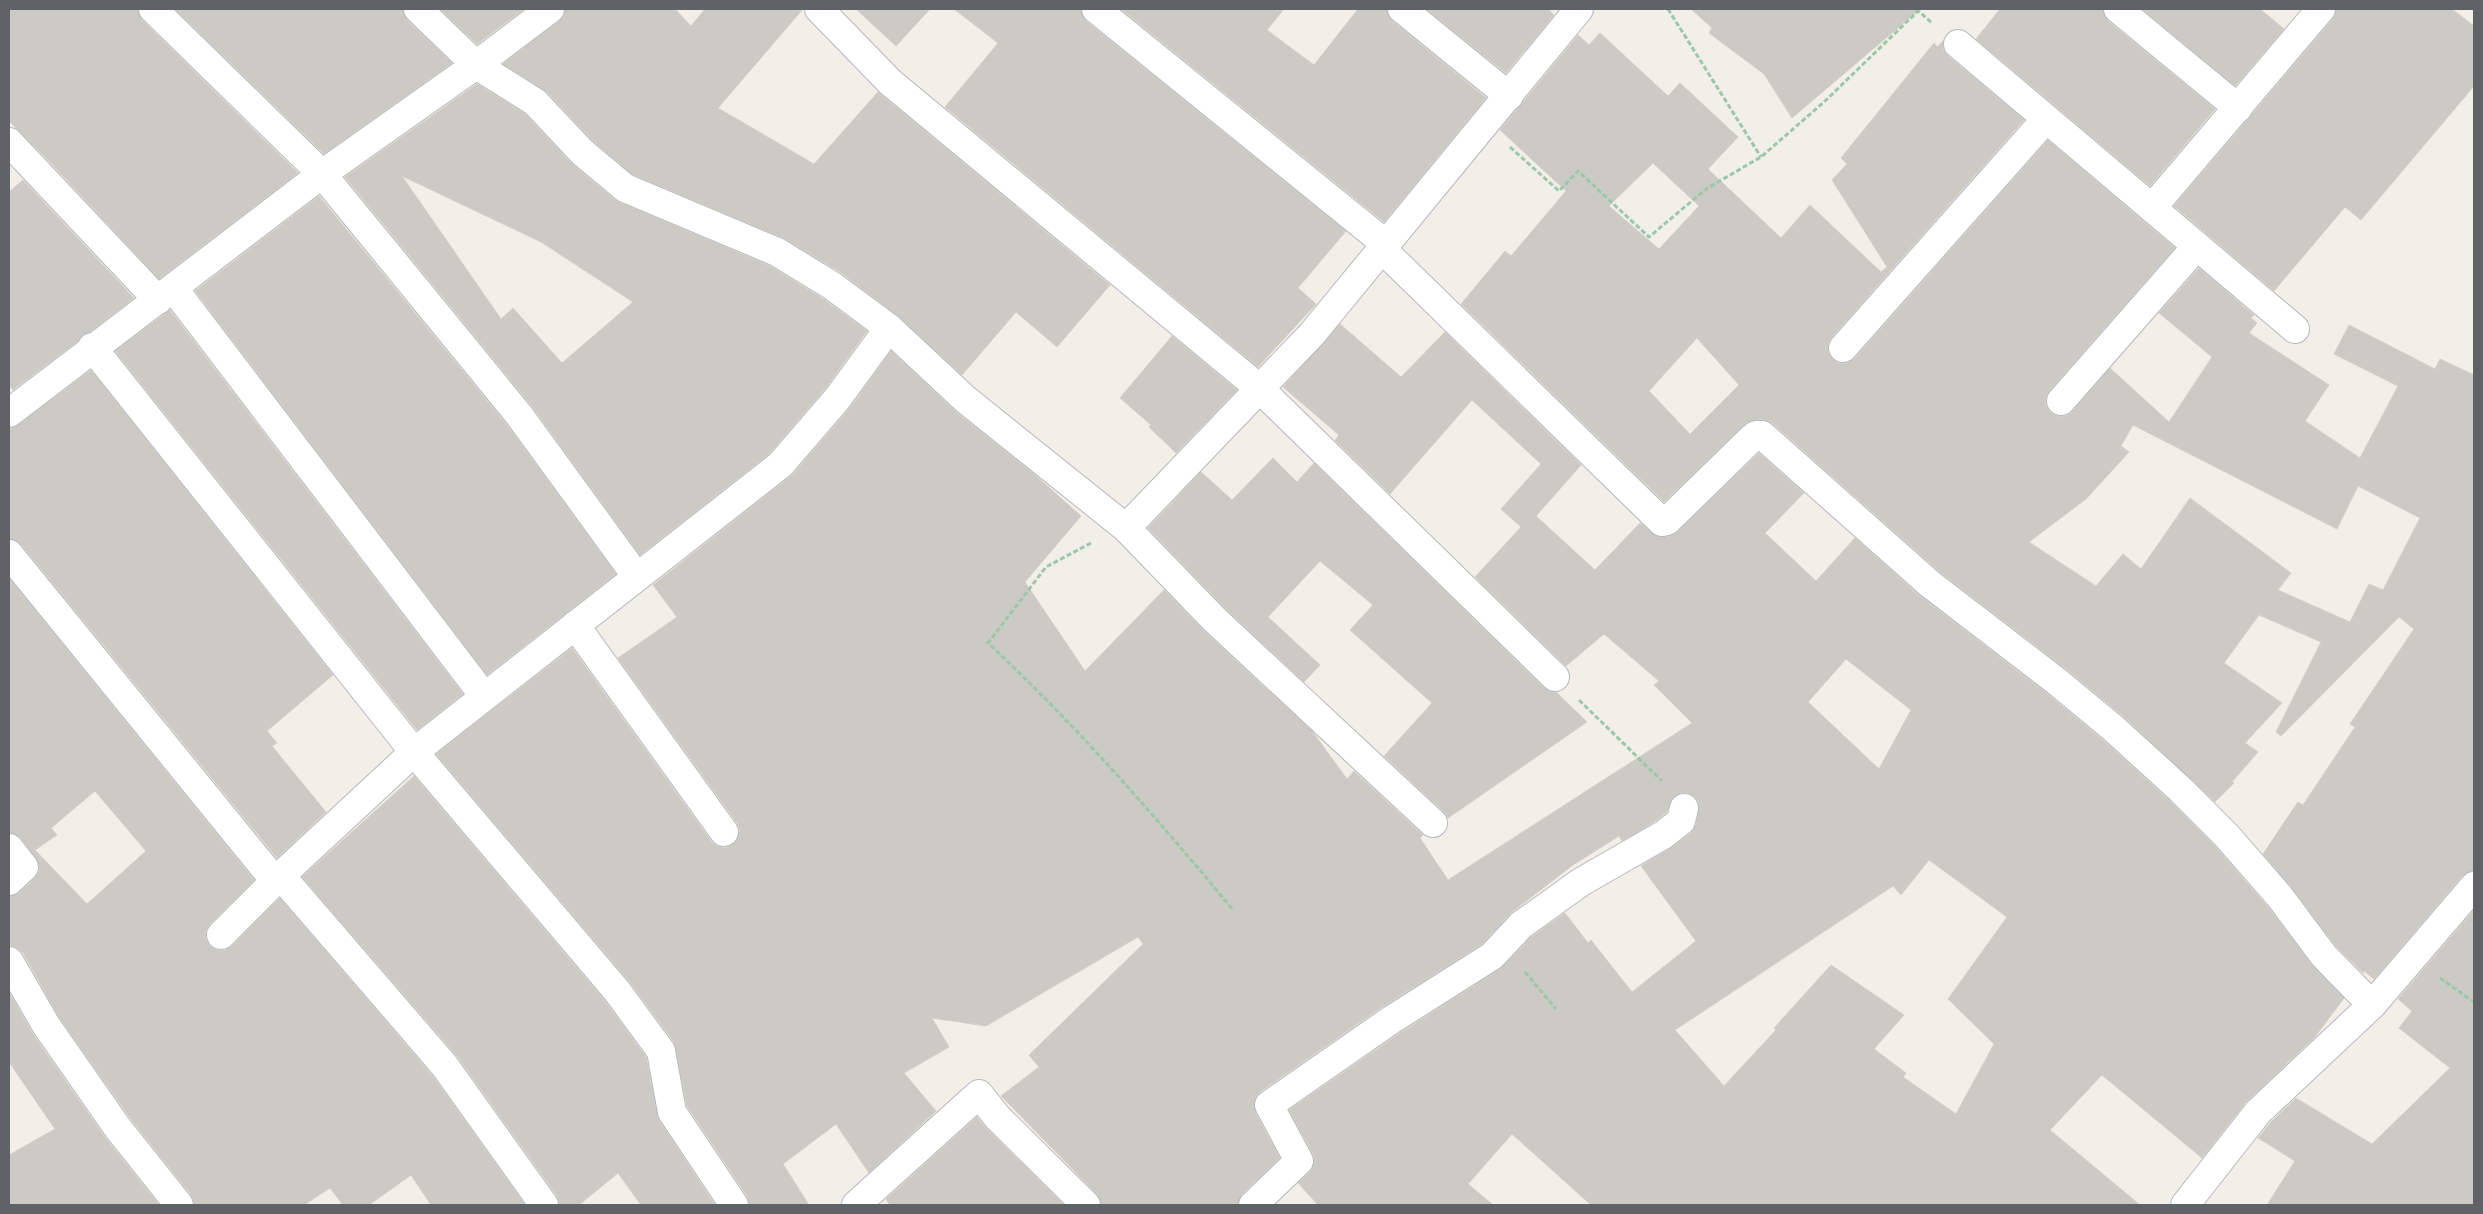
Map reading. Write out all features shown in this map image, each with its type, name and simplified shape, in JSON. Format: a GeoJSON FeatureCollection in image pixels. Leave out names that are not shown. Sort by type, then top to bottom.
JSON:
{"type":"FeatureCollection","features":[{"type":"Feature","properties":{"kind":"street"},"geometry":{"type":"LineString","coordinates":[[153,9],[322,174],[519,415],[637,576]]}},
{"type":"Feature","properties":{"kind":"street"},"geometry":{"type":"LineString","coordinates":[[418,9],[476,65],[535,102],[582,152],[625,188],[777,252],[831,285],[889,328],[965,399],[1126,528],[1214,619],[1433,823]]}},
{"type":"Feature","properties":{"kind":"street"},"geometry":{"type":"LineString","coordinates":[[9,413],[92,347],[166,294],[322,174],[476,65],[550,9]]}},
{"type":"Feature","properties":{"kind":"street"},"geometry":{"type":"LineString","coordinates":[[819,9],[890,82],[1259,388],[1555,677]]}},
{"type":"Feature","properties":{"kind":"street"},"geometry":{"type":"LineString","coordinates":[[1096,9],[1384,246],[1662,522],[1667,521],[1751,439],[1756,435],[1762,435],[1930,584],[2084,704],[2181,790],[2226,834],[2280,897],[2324,956],[2372,1005]]}},
{"type":"Feature","properties":{"kind":"street"},"geometry":{"type":"LineString","coordinates":[[1402,9],[1509,96]]}},
{"type":"Feature","properties":{"kind":"street"},"geometry":{"type":"LineString","coordinates":[[1126,528],[1312,334],[1579,9]]}},
{"type":"Feature","properties":{"kind":"street"},"geometry":{"type":"LineString","coordinates":[[2118,9],[2238,108]]}},
{"type":"Feature","properties":{"kind":"street"},"geometry":{"type":"LineString","coordinates":[[2152,208],[2321,9]]}},
{"type":"Feature","properties":{"kind":"street"},"geometry":{"type":"LineString","coordinates":[[1958,44],[2296,329]]}},
{"type":"Feature","properties":{"kind":"street"},"geometry":{"type":"LineString","coordinates":[[1843,348],[2046,119]]}},
{"type":"Feature","properties":{"kind":"street"},"geometry":{"type":"LineString","coordinates":[[9,142],[166,294],[484,696]]}},
{"type":"Feature","properties":{"kind":"street"},"geometry":{"type":"LineString","coordinates":[[2061,401],[2197,246]]}},
{"type":"Feature","properties":{"kind":"street"},"geometry":{"type":"LineString","coordinates":[[221,935],[278,878],[414,752],[780,465],[837,399],[889,328]]}},
{"type":"Feature","properties":{"kind":"street"},"geometry":{"type":"LineString","coordinates":[[92,347],[414,752],[617,991],[661,1051],[672,1112],[734,1205]]}},
{"type":"Feature","properties":{"kind":"street"},"geometry":{"type":"LineString","coordinates":[[9,554],[278,878],[444,1065],[544,1205]]}},
{"type":"Feature","properties":{"kind":"street"},"geometry":{"type":"LineString","coordinates":[[576,625],[724,832]]}},
{"type":"Feature","properties":{"kind":"street"},"geometry":{"type":"LineString","coordinates":[[1253,1205],[1299,1161],[1269,1105],[1391,1020],[1492,956],[1521,924],[1580,882],[1663,835],[1681,821],[1684,808]]}},
{"type":"Feature","properties":{"kind":"street"},"geometry":{"type":"LineString","coordinates":[[9,848],[24,867],[9,881]]}},
{"type":"Feature","properties":{"kind":"street"},"geometry":{"type":"LineString","coordinates":[[2185,1205],[2258,1112],[2372,1005],[2474,886]]}},
{"type":"Feature","properties":{"kind":"street"},"geometry":{"type":"LineString","coordinates":[[9,961],[46,1025],[117,1127],[179,1205]]}},
{"type":"Feature","properties":{"kind":"street"},"geometry":{"type":"LineString","coordinates":[[856,1205],[979,1094],[998,1118],[1086,1205]]}},
{"type":"Feature","properties":{"kind":"path"},"geometry":{"type":"LineString","coordinates":[[1668,9],[1762,157]]}},
{"type":"Feature","properties":{"kind":"path"},"geometry":{"type":"LineString","coordinates":[[1485,124],[1559,191],[1578,171],[1649,237],[1706,189],[1762,157],[1824,102],[1918,11]]}},
{"type":"Feature","properties":{"kind":"path"},"geometry":{"type":"LineString","coordinates":[[1126,528],[1046,567],[988,644],[1033,685],[1171,835],[1233,910]]}},
{"type":"Feature","properties":{"kind":"path"},"geometry":{"type":"LineString","coordinates":[[1555,677],[1670,789],[1684,808]]}},
{"type":"Feature","properties":{"kind":"path"},"geometry":{"type":"LineString","coordinates":[[1502,944],[1556,1009]]}},
{"type":"Feature","properties":{"kind":"path"},"geometry":{"type":"LineString","coordinates":[[2413,958],[2474,1002]]}},
{"type":"Feature","properties":{"kind":"building"},"geometry":{"type":"Polygon","coordinates":[[[9,9],[138,9],[142,20],[298,173],[159,279],[9,121],[9,9]]]}},
{"type":"Feature","properties":{"kind":"building"},"geometry":{"type":"Polygon","coordinates":[[[175,9],[403,9],[407,20],[452,63],[324,154],[175,9]]]}},
{"type":"Feature","properties":{"kind":"building"},"geometry":{"type":"Polygon","coordinates":[[[440,9],[524,9],[477,44],[440,9]]]}},
{"type":"Feature","properties":{"kind":"building"},"geometry":{"type":"Polygon","coordinates":[[[565,9],[675,9],[691,26],[705,9],[803,9],[718,108],[814,164],[878,92],[1110,285],[1057,347],[1016,312],[962,375],[898,316],[840,272],[785,239],[633,175],[593,141],[546,91],[503,64],[559,21],[564,16],[565,9]]]}},
{"type":"Feature","properties":{"kind":"building"},"geometry":{"type":"Polygon","coordinates":[[[856,9],[930,9],[896,46],[856,9]]]}},
{"type":"Feature","properties":{"kind":"building"},"geometry":{"type":"Polygon","coordinates":[[[954,9],[1081,9],[1086,21],[1346,231],[1298,288],[1316,304],[1258,367],[945,107],[998,43],[954,9]]]}},
{"type":"Feature","properties":{"kind":"building"},"geometry":{"type":"Polygon","coordinates":[[[1121,9],[1284,9],[1267,30],[1314,65],[1358,9],[1387,9],[1392,21],[1486,98],[1384,222],[1121,9]]]}},
{"type":"Feature","properties":{"kind":"building"},"geometry":{"type":"Polygon","coordinates":[[[1426,9],[1548,9],[1554,15],[1506,73],[1426,9]]]}},
{"type":"Feature","properties":{"kind":"building"},"geometry":{"type":"Polygon","coordinates":[[[1691,9],[1920,9],[1792,118],[1764,74],[1709,33],[1712,28],[1691,9]]]}},
{"type":"Feature","properties":{"kind":"building"},"geometry":{"type":"Polygon","coordinates":[[[2000,9],[2103,9],[2108,21],[2215,109],[2150,186],[1976,39],[2000,9]]]}},
{"type":"Feature","properties":{"kind":"building"},"geometry":{"type":"Polygon","coordinates":[[[2142,9],[2260,9],[2284,29],[2235,86],[2142,9]]]}},
{"type":"Feature","properties":{"kind":"building"},"geometry":{"type":"Polygon","coordinates":[[[2336,9],[2452,9],[2474,26],[2474,86],[2361,220],[2345,207],[2274,291],[2174,206],[2333,19],[2336,9]]]}},
{"type":"Feature","properties":{"kind":"building"},"geometry":{"type":"Polygon","coordinates":[[[1600,33],[1668,96],[1680,83],[1738,137],[1708,169],[1781,238],[1810,205],[1881,272],[1887,267],[1832,180],[1847,164],[1841,158],[1934,43],[1937,47],[1943,41],[1943,49],[1948,56],[2024,120],[1831,338],[1828,344],[1828,352],[1832,359],[1839,363],[1847,363],[1855,358],[2048,140],[2175,248],[2049,391],[2046,397],[2046,406],[2051,413],[2057,416],[2066,416],[2072,412],[2110,368],[2169,422],[2212,357],[2159,313],[2199,268],[2254,315],[2251,318],[2257,323],[2249,333],[2329,385],[2305,421],[2360,458],[2398,386],[2334,354],[2349,325],[2435,369],[2440,359],[2474,375],[2474,871],[2462,876],[2374,979],[2364,971],[2363,973],[2336,946],[2292,888],[2263,854],[2298,802],[2303,805],[2355,727],[2350,724],[2414,629],[2399,617],[2281,736],[2276,732],[2321,642],[2259,615],[2224,663],[2282,703],[2245,743],[2258,752],[2232,782],[2234,783],[2215,802],[2123,716],[2065,668],[1940,572],[1772,423],[1762,419],[1746,423],[1664,502],[1461,304],[1505,251],[1511,256],[1566,191],[1500,130],[1578,35],[1589,45],[1600,33]],[[1653,163],[1609,206],[1659,249],[1699,206],[1653,163]],[[1697,338],[1649,391],[1690,434],[1739,385],[1697,338]],[[2133,425],[2121,446],[2129,452],[2086,499],[2029,542],[2096,586],[2123,554],[2141,569],[2190,498],[2291,573],[2278,590],[2350,622],[2369,584],[2383,590],[2420,518],[2358,486],[2337,529],[2133,425]]]}},
{"type":"Feature","properties":{"kind":"building"},"geometry":{"type":"Polygon","coordinates":[[[477,84],[525,114],[571,163],[615,200],[770,266],[822,298],[867,331],[825,389],[769,454],[640,555],[531,405],[345,177],[477,84]],[[402,176],[501,319],[513,308],[562,363],[633,302],[541,242],[402,176]]]}},
{"type":"Feature","properties":{"kind":"building"},"geometry":{"type":"Polygon","coordinates":[[[23,180],[134,298],[13,390],[9,385],[9,192],[23,180]]]}},
{"type":"Feature","properties":{"kind":"building"},"geometry":{"type":"Polygon","coordinates":[[[319,196],[507,425],[616,574],[487,675],[195,291],[319,196]]]}},
{"type":"Feature","properties":{"kind":"building"},"geometry":{"type":"Polygon","coordinates":[[[170,310],[463,694],[417,730],[115,351],[170,310]]]}},
{"type":"Feature","properties":{"kind":"building"},"geometry":{"type":"Polygon","coordinates":[[[1340,324],[1401,377],[1445,332],[1581,465],[1536,516],[1595,570],[1640,523],[1658,537],[1670,536],[1677,532],[1759,453],[1804,493],[1765,533],[1816,581],[1855,538],[1920,596],[2045,692],[2103,740],[2170,801],[2215,846],[2268,907],[2312,965],[2344,998],[2315,1037],[2246,1102],[2202,1158],[2102,1075],[2050,1130],[2140,1205],[1591,1205],[1512,1134],[1468,1184],[1493,1205],[1318,1205],[1298,1183],[1310,1172],[1314,1163],[1313,1154],[1289,1110],[1400,1033],[1500,969],[1531,937],[1565,913],[1588,943],[1591,940],[1632,992],[1696,941],[1641,866],[1691,833],[1696,825],[1699,803],[1694,796],[1680,793],[1672,798],[1667,812],[1654,822],[1622,841],[1619,836],[1573,865],[1512,912],[1482,944],[1382,1007],[1260,1092],[1255,1098],[1255,1112],[1280,1158],[1242,1194],[1238,1205],[1101,1205],[1097,1194],[1001,1096],[1039,1067],[1029,1055],[1143,944],[1138,937],[986,1026],[932,1018],[949,1047],[904,1073],[936,1111],[869,1173],[836,1124],[783,1164],[809,1205],[749,1205],[747,1196],[687,1106],[674,1042],[629,981],[436,754],[572,648],[711,841],[717,846],[725,848],[733,844],[738,838],[740,831],[737,823],[618,658],[677,617],[653,585],[792,475],[849,409],[891,351],[955,411],[1034,474],[1081,516],[1025,582],[1085,671],[1164,590],[1203,630],[1312,731],[1347,779],[1354,771],[1423,835],[1420,838],[1448,880],[1692,723],[1654,685],[1659,681],[1604,634],[1566,666],[1475,577],[1521,527],[1501,509],[1541,464],[1472,400],[1390,494],[1335,440],[1339,435],[1283,387],[1340,324]],[[1846,659],[1808,702],[1879,769],[1911,710],[1846,659]],[[1929,860],[1901,895],[1893,886],[1675,1030],[1724,1086],[1776,1030],[1774,1028],[1831,965],[1904,1015],[1874,1049],[1906,1073],[1903,1077],[1956,1114],[1994,1044],[1948,999],[2007,917],[1929,860]]]}},
{"type":"Feature","properties":{"kind":"building"},"geometry":{"type":"Polygon","coordinates":[[[1172,336],[1237,390],[1176,453],[1149,427],[1151,425],[1120,398],[1172,336]]]}},
{"type":"Feature","properties":{"kind":"building"},"geometry":{"type":"Polygon","coordinates":[[[91,370],[333,675],[267,731],[277,743],[272,746],[326,812],[277,858],[21,544],[9,539],[9,428],[18,425],[91,370]]]}},
{"type":"Feature","properties":{"kind":"building"},"geometry":{"type":"Polygon","coordinates":[[[1273,458],[1297,482],[1314,463],[1544,688],[1556,692],[1587,722],[1448,818],[1444,812],[1384,756],[1432,703],[1350,630],[1373,605],[1320,561],[1268,617],[1320,665],[1304,682],[1225,608],[1148,528],[1201,472],[1232,500],[1273,458]]]}},
{"type":"Feature","properties":{"kind":"building"},"geometry":{"type":"Polygon","coordinates":[[[9,578],[254,880],[210,924],[206,931],[206,939],[210,946],[217,950],[225,950],[232,946],[280,898],[432,1075],[525,1205],[431,1205],[411,1175],[369,1205],[343,1205],[330,1188],[304,1205],[194,1205],[191,1195],[130,1118],[59,1017],[23,953],[16,947],[9,945],[9,896],[19,893],[35,878],[39,872],[39,865],[21,838],[9,833],[9,578]],[[95,791],[51,828],[57,835],[35,850],[87,904],[146,851],[95,791]]]}},
{"type":"Feature","properties":{"kind":"building"},"geometry":{"type":"Polygon","coordinates":[[[414,776],[605,1001],[646,1057],[659,1120],[715,1205],[641,1205],[618,1173],[579,1205],[559,1205],[557,1196],[457,1056],[302,877],[414,776]]]}},
{"type":"Feature","properties":{"kind":"building"},"geometry":{"type":"Polygon","coordinates":[[[2474,910],[2474,1205],[2267,1205],[2295,1161],[2258,1138],[2270,1123],[2296,1098],[2372,1144],[2450,1068],[2399,1028],[2412,1011],[2398,999],[2474,910]]]}},
{"type":"Feature","properties":{"kind":"building"},"geometry":{"type":"Polygon","coordinates":[[[9,992],[33,1034],[104,1136],[159,1205],[9,1205],[9,1155],[55,1129],[9,1062],[9,992]]]}},
{"type":"Feature","properties":{"kind":"building"},"geometry":{"type":"Polygon","coordinates":[[[977,1117],[1064,1205],[890,1205],[886,1199],[977,1117]]]}}]}
